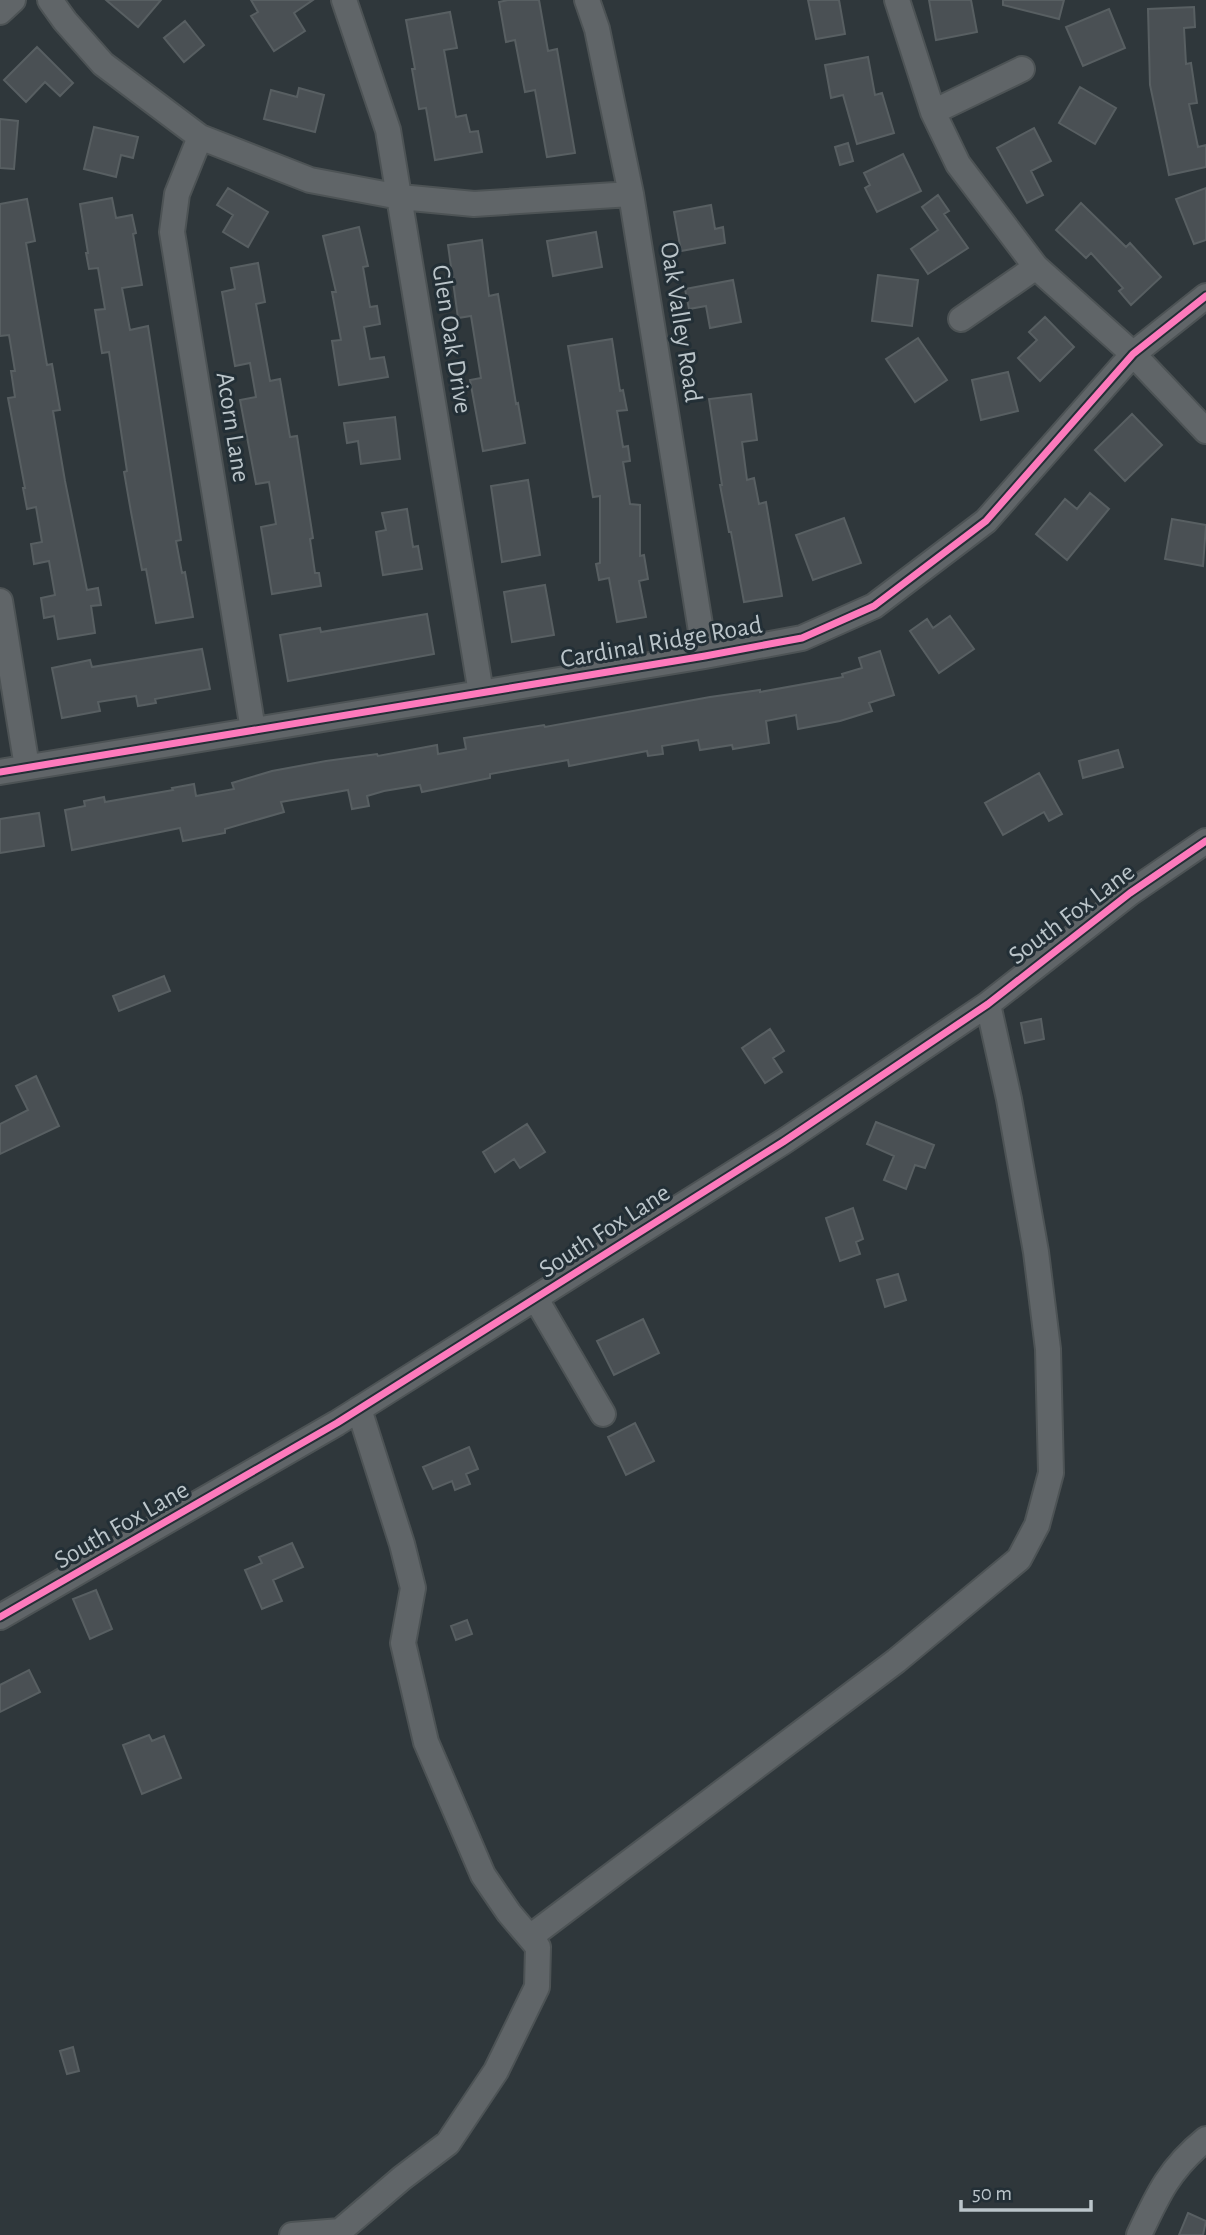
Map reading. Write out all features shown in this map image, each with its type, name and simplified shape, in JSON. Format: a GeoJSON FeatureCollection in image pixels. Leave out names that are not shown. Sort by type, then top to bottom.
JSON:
{"type":"FeatureCollection","features":[{"type":"Feature","properties":{"kind":"street"},"geometry":{"type":"LineString","coordinates":[[0,12],[13,0]]}},
{"type":"Feature","properties":{"kind":"street"},"geometry":{"type":"LineString","coordinates":[[50,0],[103,64],[200,137],[310,180],[400,197],[474,204],[632,194]]}},
{"type":"Feature","properties":{"kind":"street","name":"Glen Oak Drive"},"geometry":{"type":"LineString","coordinates":[[344,0],[388,130],[481,693]]}},
{"type":"Feature","properties":{"kind":"street","name":"Oak Valley Road"},"geometry":{"type":"LineString","coordinates":[[587,0],[597,30],[632,194],[705,656]]}},
{"type":"Feature","properties":{"kind":"street"},"geometry":{"type":"LineString","coordinates":[[897,0],[933,112],[958,164],[1036,267],[1133,354],[1206,431]]}},
{"type":"Feature","properties":{"kind":"street"},"geometry":{"type":"LineString","coordinates":[[933,112],[1022,69]]}},
{"type":"Feature","properties":{"kind":"street","name":"Acorn Lane"},"geometry":{"type":"LineString","coordinates":[[200,137],[177,194],[172,232],[253,730]]}},
{"type":"Feature","properties":{"kind":"street"},"geometry":{"type":"LineString","coordinates":[[961,319],[1036,267]]}},
{"type":"Feature","properties":{"kind":"street","name":"Cardinal Ridge Road"},"geometry":{"type":"LineString","coordinates":[[0,772],[802,638],[874,606],[986,521],[1133,354],[1206,296]]}},
{"type":"Feature","properties":{"kind":"street"},"geometry":{"type":"LineString","coordinates":[[0,601],[27,767]]}},
{"type":"Feature","properties":{"kind":"street","name":"South Fox Lane"},"geometry":{"type":"LineString","coordinates":[[0,1617],[359,1409],[783,1142],[988,1004],[1130,893],[1206,841]]}},
{"type":"Feature","properties":{"kind":"street"},"geometry":{"type":"LineString","coordinates":[[530,1937],[896,1661],[1019,1559],[1037,1525],[1051,1473],[1048,1349],[1036,1252],[1009,1099],[988,1004]]}},
{"type":"Feature","properties":{"kind":"street"},"geometry":{"type":"LineString","coordinates":[[536,1299],[603,1414]]}},
{"type":"Feature","properties":{"kind":"street"},"geometry":{"type":"LineString","coordinates":[[292,2235],[340,2231],[447,2143],[496,2071],[537,1987],[538,1947],[509,1913],[483,1875],[426,1742],[402,1643],[413,1588],[402,1544],[359,1409]]}},
{"type":"Feature","properties":{"kind":"street"},"geometry":{"type":"LineString","coordinates":[[1139,2235],[1160,2190],[1185,2156],[1206,2139]]}},
{"type":"Feature","properties":{"kind":"building"},"geometry":{"type":"Polygon","coordinates":[[[106,0],[161,0],[138,27],[106,0]]]}},
{"type":"Feature","properties":{"kind":"building"},"geometry":{"type":"Polygon","coordinates":[[[251,0],[313,0],[294,13],[305,31],[274,51],[251,16],[258,12],[251,0]]]}},
{"type":"Feature","properties":{"kind":"building"},"geometry":{"type":"Polygon","coordinates":[[[539,0],[548,51],[557,49],[575,153],[547,157],[535,90],[525,92],[515,40],[506,42],[499,2],[539,0]]]}},
{"type":"Feature","properties":{"kind":"building"},"geometry":{"type":"Polygon","coordinates":[[[808,0],[839,0],[845,34],[816,39],[808,0]]]}},
{"type":"Feature","properties":{"kind":"building"},"geometry":{"type":"Polygon","coordinates":[[[929,0],[971,0],[977,32],[936,40],[929,0]]]}},
{"type":"Feature","properties":{"kind":"building"},"geometry":{"type":"Polygon","coordinates":[[[1003,0],[1064,0],[1059,19],[1003,5],[1003,0]]]}},
{"type":"Feature","properties":{"kind":"building"},"geometry":{"type":"Polygon","coordinates":[[[1194,7],[1195,27],[1184,28],[1186,64],[1191,63],[1197,103],[1189,104],[1198,147],[1206,145],[1206,167],[1169,175],[1150,85],[1148,9],[1194,7]]]}},
{"type":"Feature","properties":{"kind":"building"},"geometry":{"type":"Polygon","coordinates":[[[1109,9],[1125,48],[1083,66],[1066,27],[1109,9]]]}},
{"type":"Feature","properties":{"kind":"building"},"geometry":{"type":"Polygon","coordinates":[[[450,12],[457,48],[444,50],[456,117],[466,115],[470,132],[478,131],[482,152],[435,160],[426,108],[419,109],[406,20],[450,12]]]}},
{"type":"Feature","properties":{"kind":"building"},"geometry":{"type":"Polygon","coordinates":[[[185,21],[204,45],[184,62],[164,38],[185,21]]]}},
{"type":"Feature","properties":{"kind":"building"},"geometry":{"type":"Polygon","coordinates":[[[37,47],[73,83],[60,96],[45,82],[26,102],[4,80],[37,47]]]}},
{"type":"Feature","properties":{"kind":"building"},"geometry":{"type":"Polygon","coordinates":[[[868,57],[875,95],[882,93],[894,133],[857,144],[843,95],[831,98],[825,65],[868,57]]]}},
{"type":"Feature","properties":{"kind":"building"},"geometry":{"type":"Polygon","coordinates":[[[1080,87],[1116,108],[1095,144],[1059,123],[1080,87]]]}},
{"type":"Feature","properties":{"kind":"building"},"geometry":{"type":"Polygon","coordinates":[[[299,88],[324,95],[315,132],[264,119],[271,90],[297,97],[299,88]]]}},
{"type":"Feature","properties":{"kind":"building"},"geometry":{"type":"Polygon","coordinates":[[[0,119],[18,121],[14,169],[0,168],[0,119]]]}},
{"type":"Feature","properties":{"kind":"building"},"geometry":{"type":"Polygon","coordinates":[[[94,127],[138,137],[133,158],[121,155],[116,177],[84,169],[94,127]]]}},
{"type":"Feature","properties":{"kind":"building"},"geometry":{"type":"Polygon","coordinates":[[[1034,128],[1051,161],[1031,171],[1043,195],[1027,203],[997,148],[1034,128]]]}},
{"type":"Feature","properties":{"kind":"building"},"geometry":{"type":"Polygon","coordinates":[[[848,143],[853,161],[840,165],[835,147],[848,143]]]}},
{"type":"Feature","properties":{"kind":"building"},"geometry":{"type":"Polygon","coordinates":[[[903,154],[921,191],[877,212],[865,188],[870,185],[864,173],[903,154]]]}},
{"type":"Feature","properties":{"kind":"building"},"geometry":{"type":"Polygon","coordinates":[[[228,188],[268,212],[248,247],[223,232],[233,215],[217,205],[228,188]]]}},
{"type":"Feature","properties":{"kind":"building"},"geometry":{"type":"Polygon","coordinates":[[[1206,188],[1206,240],[1194,244],[1176,199],[1206,188]]]}},
{"type":"Feature","properties":{"kind":"building"},"geometry":{"type":"Polygon","coordinates":[[[938,195],[949,211],[944,214],[968,248],[928,274],[911,249],[938,230],[922,207],[938,195]]]}},
{"type":"Feature","properties":{"kind":"building"},"geometry":{"type":"Polygon","coordinates":[[[112,198],[116,218],[132,215],[136,233],[133,234],[142,285],[122,288],[130,330],[148,326],[181,540],[176,541],[193,617],[156,623],[146,569],[142,570],[124,472],[127,471],[109,352],[102,353],[95,310],[105,309],[98,268],[89,269],[80,204],[112,198]]]}},
{"type":"Feature","properties":{"kind":"building"},"geometry":{"type":"Polygon","coordinates":[[[27,199],[35,241],[26,243],[47,365],[52,364],[60,410],[53,411],[65,481],[87,590],[98,588],[101,605],[91,606],[95,633],[58,639],[54,616],[44,618],[41,598],[55,595],[49,561],[34,564],[31,544],[42,542],[36,507],[27,509],[8,398],[15,397],[11,371],[15,371],[9,335],[0,336],[0,204],[27,199]]]}},
{"type":"Feature","properties":{"kind":"building"},"geometry":{"type":"Polygon","coordinates":[[[1081,203],[1126,247],[1130,243],[1161,277],[1131,305],[1119,291],[1123,288],[1091,253],[1086,258],[1056,230],[1081,203]]]}},
{"type":"Feature","properties":{"kind":"building"},"geometry":{"type":"Polygon","coordinates":[[[711,205],[715,229],[723,227],[725,243],[681,251],[674,212],[711,205]]]}},
{"type":"Feature","properties":{"kind":"building"},"geometry":{"type":"Polygon","coordinates":[[[359,227],[368,266],[363,267],[370,307],[377,306],[380,324],[364,327],[370,359],[384,357],[388,377],[339,385],[332,341],[341,340],[332,292],[336,292],[323,236],[359,227]]]}},
{"type":"Feature","properties":{"kind":"building"},"geometry":{"type":"Polygon","coordinates":[[[596,232],[602,267],[553,276],[547,241],[596,232]]]}},
{"type":"Feature","properties":{"kind":"building"},"geometry":{"type":"Polygon","coordinates":[[[482,240],[489,296],[498,294],[525,443],[483,451],[470,380],[481,378],[471,316],[458,318],[448,245],[482,240]]]}},
{"type":"Feature","properties":{"kind":"building"},"geometry":{"type":"Polygon","coordinates":[[[258,263],[265,302],[256,304],[270,381],[280,379],[290,437],[297,436],[313,538],[310,539],[315,573],[319,573],[321,586],[272,594],[261,527],[276,524],[269,482],[256,484],[240,400],[256,397],[250,363],[235,366],[222,292],[235,289],[231,268],[258,263]]]}},
{"type":"Feature","properties":{"kind":"building"},"geometry":{"type":"Polygon","coordinates":[[[878,275],[918,280],[912,326],[872,321],[878,275]]]}},
{"type":"Feature","properties":{"kind":"building"},"geometry":{"type":"Polygon","coordinates":[[[733,280],[741,322],[710,328],[706,306],[689,309],[685,289],[733,280]]]}},
{"type":"Feature","properties":{"kind":"building"},"geometry":{"type":"Polygon","coordinates":[[[1045,317],[1074,347],[1040,381],[1018,358],[1037,340],[1029,332],[1045,317]]]}},
{"type":"Feature","properties":{"kind":"building"},"geometry":{"type":"Polygon","coordinates":[[[918,338],[947,380],[915,402],[886,359],[918,338]]]}},
{"type":"Feature","properties":{"kind":"building"},"geometry":{"type":"Polygon","coordinates":[[[612,339],[620,391],[623,390],[627,410],[617,411],[623,447],[628,446],[630,461],[623,462],[630,504],[640,505],[640,556],[644,555],[648,579],[639,581],[646,617],[617,622],[609,578],[599,580],[596,564],[600,563],[600,496],[593,497],[568,346],[612,339]]]}},
{"type":"Feature","properties":{"kind":"building"},"geometry":{"type":"Polygon","coordinates":[[[1008,372],[1018,411],[981,420],[972,380],[1008,372]]]}},
{"type":"Feature","properties":{"kind":"building"},"geometry":{"type":"Polygon","coordinates":[[[751,394],[757,440],[742,442],[747,480],[754,478],[759,504],[766,502],[782,596],[744,602],[720,485],[709,399],[751,394]]]}},
{"type":"Feature","properties":{"kind":"building"},"geometry":{"type":"Polygon","coordinates":[[[1132,414],[1162,445],[1125,481],[1095,450],[1132,414]]]}},
{"type":"Feature","properties":{"kind":"building"},"geometry":{"type":"Polygon","coordinates":[[[395,417],[400,459],[361,464],[358,441],[347,443],[344,423],[395,417]]]}},
{"type":"Feature","properties":{"kind":"building"},"geometry":{"type":"Polygon","coordinates":[[[528,480],[540,555],[502,562],[491,486],[528,480]]]}},
{"type":"Feature","properties":{"kind":"building"},"geometry":{"type":"Polygon","coordinates":[[[1090,493],[1109,509],[1067,560],[1036,534],[1065,499],[1077,509],[1090,493]]]}},
{"type":"Feature","properties":{"kind":"building"},"geometry":{"type":"Polygon","coordinates":[[[407,509],[413,547],[418,546],[422,569],[383,575],[376,532],[386,530],[382,513],[407,509]]]}},
{"type":"Feature","properties":{"kind":"building"},"geometry":{"type":"Polygon","coordinates":[[[844,518],[861,563],[813,580],[796,535],[844,518]]]}},
{"type":"Feature","properties":{"kind":"building"},"geometry":{"type":"Polygon","coordinates":[[[1172,519],[1206,525],[1203,566],[1165,559],[1172,519]]]}},
{"type":"Feature","properties":{"kind":"building"},"geometry":{"type":"Polygon","coordinates":[[[545,585],[554,635],[512,642],[504,592],[545,585]]]}},
{"type":"Feature","properties":{"kind":"building"},"geometry":{"type":"Polygon","coordinates":[[[427,614],[434,654],[288,681],[280,635],[320,628],[321,632],[427,614]]]}},
{"type":"Feature","properties":{"kind":"building"},"geometry":{"type":"Polygon","coordinates":[[[950,616],[974,649],[939,673],[910,631],[927,619],[933,628],[950,616]]]}},
{"type":"Feature","properties":{"kind":"building"},"geometry":{"type":"Polygon","coordinates":[[[202,649],[210,689],[155,699],[156,703],[138,706],[136,696],[98,702],[100,711],[62,718],[52,668],[90,660],[92,667],[202,649]]]}},
{"type":"Feature","properties":{"kind":"building"},"geometry":{"type":"Polygon","coordinates":[[[880,651],[894,695],[869,703],[872,711],[840,721],[798,729],[796,715],[766,721],[769,743],[733,749],[732,745],[700,750],[698,740],[662,746],[663,754],[648,756],[647,751],[569,766],[568,760],[490,774],[490,778],[422,792],[420,785],[384,791],[367,796],[369,806],[352,809],[348,790],[281,802],[284,812],[225,829],[225,833],[183,841],[180,828],[72,850],[65,810],[85,806],[84,801],[104,797],[105,802],[194,784],[196,796],[234,789],[232,783],[272,771],[326,761],[378,756],[437,745],[438,754],[466,749],[464,738],[843,677],[842,674],[862,668],[859,658],[880,651]]]}},
{"type":"Feature","properties":{"kind":"building"},"geometry":{"type":"Polygon","coordinates":[[[1118,750],[1123,767],[1083,778],[1079,761],[1118,750]]]}},
{"type":"Feature","properties":{"kind":"building"},"geometry":{"type":"Polygon","coordinates":[[[1039,773],[1062,814],[1049,821],[1044,812],[1003,835],[985,803],[1039,773]]]}},
{"type":"Feature","properties":{"kind":"building"},"geometry":{"type":"Polygon","coordinates":[[[39,813],[44,846],[0,853],[0,819],[39,813]]]}},
{"type":"Feature","properties":{"kind":"building"},"geometry":{"type":"Polygon","coordinates":[[[164,976],[170,991],[119,1011],[113,996],[164,976]]]}},
{"type":"Feature","properties":{"kind":"building"},"geometry":{"type":"Polygon","coordinates":[[[1041,1019],[1044,1039],[1025,1043],[1021,1023],[1041,1019]]]}},
{"type":"Feature","properties":{"kind":"building"},"geometry":{"type":"Polygon","coordinates":[[[770,1029],[784,1051],[773,1058],[782,1072],[765,1083],[742,1048],[770,1029]]]}},
{"type":"Feature","properties":{"kind":"building"},"geometry":{"type":"Polygon","coordinates":[[[36,1076],[59,1126],[0,1154],[0,1124],[28,1110],[16,1086],[36,1076]]]}},
{"type":"Feature","properties":{"kind":"building"},"geometry":{"type":"Polygon","coordinates":[[[876,1122],[934,1145],[925,1168],[915,1165],[906,1189],[884,1180],[894,1156],[867,1144],[876,1122]]]}},
{"type":"Feature","properties":{"kind":"building"},"geometry":{"type":"Polygon","coordinates":[[[527,1124],[545,1152],[520,1168],[514,1159],[495,1172],[483,1152],[527,1124]]]}},
{"type":"Feature","properties":{"kind":"building"},"geometry":{"type":"Polygon","coordinates":[[[853,1208],[863,1239],[856,1242],[860,1254],[840,1261],[826,1218],[853,1208]]]}},
{"type":"Feature","properties":{"kind":"building"},"geometry":{"type":"Polygon","coordinates":[[[898,1274],[906,1300],[885,1307],[877,1280],[898,1274]]]}},
{"type":"Feature","properties":{"kind":"building"},"geometry":{"type":"Polygon","coordinates":[[[643,1319],[659,1353],[614,1375],[597,1341],[643,1319]]]}},
{"type":"Feature","properties":{"kind":"building"},"geometry":{"type":"Polygon","coordinates":[[[635,1423],[654,1461],[626,1475],[608,1437],[635,1423]]]}},
{"type":"Feature","properties":{"kind":"building"},"geometry":{"type":"Polygon","coordinates":[[[469,1447],[478,1469],[466,1474],[470,1484],[455,1490],[452,1481],[433,1489],[423,1467],[469,1447]]]}},
{"type":"Feature","properties":{"kind":"building"},"geometry":{"type":"Polygon","coordinates":[[[292,1543],[303,1567],[273,1580],[282,1601],[262,1609],[245,1570],[262,1563],[259,1557],[292,1543]]]}},
{"type":"Feature","properties":{"kind":"building"},"geometry":{"type":"Polygon","coordinates":[[[96,1590],[112,1629],[90,1639],[73,1599],[96,1590]]]}},
{"type":"Feature","properties":{"kind":"building"},"geometry":{"type":"Polygon","coordinates":[[[467,1620],[472,1634],[456,1640],[451,1626],[467,1620]]]}},
{"type":"Feature","properties":{"kind":"building"},"geometry":{"type":"Polygon","coordinates":[[[29,1670],[40,1692],[0,1712],[0,1685],[29,1670]]]}},
{"type":"Feature","properties":{"kind":"building"},"geometry":{"type":"Polygon","coordinates":[[[149,1735],[152,1741],[164,1736],[181,1778],[142,1794],[123,1745],[149,1735]]]}},
{"type":"Feature","properties":{"kind":"building"},"geometry":{"type":"Polygon","coordinates":[[[73,2047],[79,2071],[67,2074],[60,2051],[73,2047]]]}},
{"type":"Feature","properties":{"kind":"building"},"geometry":{"type":"Polygon","coordinates":[[[1188,2213],[1206,2221],[1203,2235],[1179,2235],[1188,2213]]]}},
{"type":"Feature","properties":{"kind":"cycle path"},"geometry":{"type":"LineString","coordinates":[[0,772],[802,638],[874,606],[986,521],[1133,354],[1206,296]]}},
{"type":"Feature","properties":{"kind":"cycle path"},"geometry":{"type":"LineString","coordinates":[[0,1617],[337,1423],[783,1142],[988,1004],[1130,893],[1206,841]]}}]}
